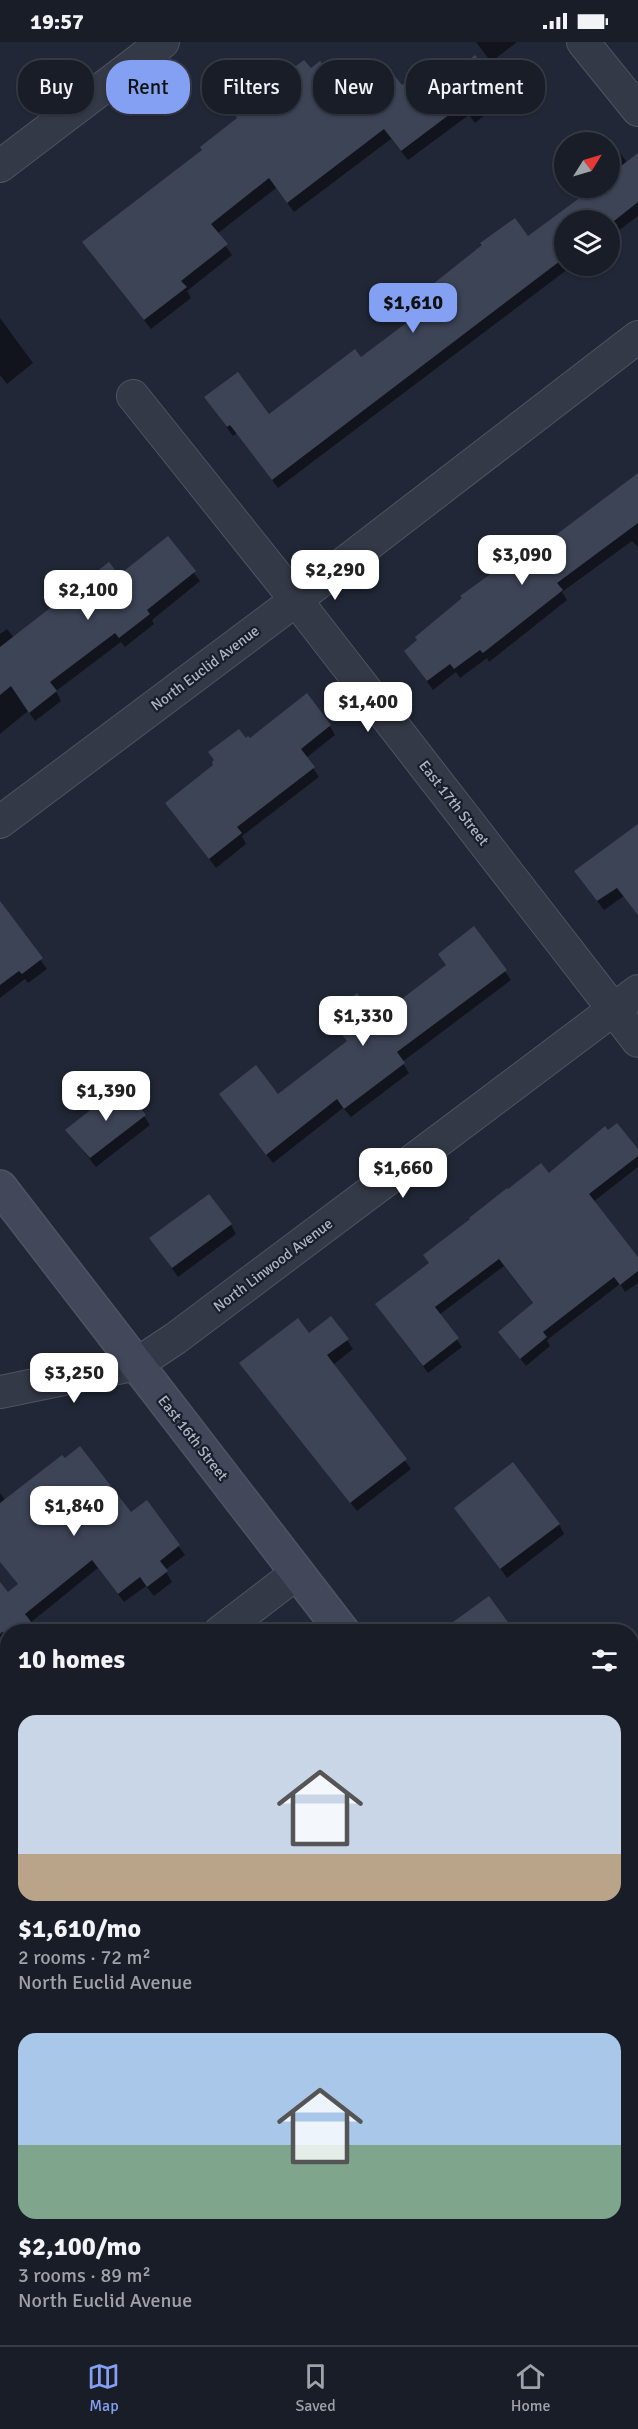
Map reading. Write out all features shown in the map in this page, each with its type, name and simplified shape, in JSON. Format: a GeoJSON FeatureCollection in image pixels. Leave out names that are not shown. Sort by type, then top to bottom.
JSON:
{"type":"FeatureCollection","features":[{"type":"Feature","properties":{"kind":"main road","name":"East 16th Street"},"geometry":{"type":"LineString","coordinates":[[0,1187],[337,1624]]}},
{"type":"Feature","properties":{"kind":"street"},"geometry":{"type":"LineString","coordinates":[[0,166],[163,42]]}},
{"type":"Feature","properties":{"kind":"street"},"geometry":{"type":"LineString","coordinates":[[583,42],[638,110]]}},
{"type":"Feature","properties":{"kind":"street","name":"North Euclid Avenue"},"geometry":{"type":"LineString","coordinates":[[0,822],[296,600],[638,337]]}},
{"type":"Feature","properties":{"kind":"street","name":"East 17th Street"},"geometry":{"type":"LineString","coordinates":[[134,396],[296,600],[626,1000],[638,1041]]}},
{"type":"Feature","properties":{"kind":"street","name":"North Linwood Avenue"},"geometry":{"type":"LineString","coordinates":[[137,1364],[176,1338],[626,1000]]}},
{"type":"Feature","properties":{"kind":"street"},"geometry":{"type":"LineString","coordinates":[[0,1392],[137,1364]]}},
{"type":"Feature","properties":{"kind":"street"},"geometry":{"type":"LineString","coordinates":[[230,1624],[297,1573]]}},
{"type":"Feature","properties":{"kind":"building"},"geometry":{"type":"Polygon","coordinates":[[[475,55],[479,60],[469,60],[475,55]]]}},
{"type":"Feature","properties":{"kind":"building"},"geometry":{"type":"Polygon","coordinates":[[[304,60],[311,68],[313,66],[313,114],[394,114],[394,75],[402,85],[405,83],[406,114],[450,114],[401,151],[384,129],[287,203],[269,178],[211,224],[228,244],[181,281],[187,287],[144,320],[82,242],[202,150],[200,147],[237,118],[235,114],[301,114],[301,62],[304,60]]]}},
{"type":"Feature","properties":{"kind":"building"},"geometry":{"type":"Polygon","coordinates":[[[638,153],[638,202],[620,216],[620,210],[563,210],[579,198],[620,198],[620,167],[638,153]]]}},
{"type":"Feature","properties":{"kind":"building"},"geometry":{"type":"Polygon","coordinates":[[[554,217],[554,266],[272,480],[230,425],[227,427],[204,397],[238,372],[269,414],[355,349],[361,357],[442,296],[433,284],[482,245],[480,243],[515,218],[528,236],[554,217]]]}},
{"type":"Feature","properties":{"kind":"building"},"geometry":{"type":"Polygon","coordinates":[[[638,473],[638,523],[557,583],[563,590],[483,653],[480,650],[454,669],[450,664],[427,681],[404,651],[417,640],[415,637],[462,598],[460,596],[499,568],[496,565],[517,549],[524,559],[638,473]]]}},
{"type":"Feature","properties":{"kind":"building"},"geometry":{"type":"Polygon","coordinates":[[[168,536],[196,571],[147,610],[150,614],[119,638],[115,633],[50,682],[57,691],[29,713],[11,686],[0,695],[0,647],[109,562],[119,575],[168,536]]]}},
{"type":"Feature","properties":{"kind":"building"},"geometry":{"type":"Polygon","coordinates":[[[307,693],[331,725],[301,749],[315,767],[237,827],[242,833],[209,859],[165,803],[213,765],[214,760],[208,752],[239,729],[246,738],[248,736],[250,738],[307,693]]]}},
{"type":"Feature","properties":{"kind":"building"},"geometry":{"type":"Polygon","coordinates":[[[638,824],[638,915],[617,888],[597,901],[574,871],[638,824]]]}},
{"type":"Feature","properties":{"kind":"building"},"geometry":{"type":"Polygon","coordinates":[[[0,901],[43,958],[22,974],[19,971],[0,985],[0,901]]]}},
{"type":"Feature","properties":{"kind":"building"},"geometry":{"type":"Polygon","coordinates":[[[474,926],[507,970],[397,1052],[405,1063],[344,1109],[337,1099],[266,1155],[219,1094],[256,1065],[278,1094],[347,1041],[327,1016],[357,993],[377,1018],[446,965],[438,954],[474,926]]]}},
{"type":"Feature","properties":{"kind":"building"},"geometry":{"type":"Polygon","coordinates":[[[122,1085],[146,1115],[90,1158],[65,1130],[122,1085]]]}},
{"type":"Feature","properties":{"kind":"building"},"geometry":{"type":"Polygon","coordinates":[[[617,1123],[638,1149],[638,1156],[589,1194],[638,1257],[638,1271],[620,1285],[614,1277],[543,1332],[547,1337],[520,1359],[498,1332],[533,1303],[499,1259],[435,1307],[459,1338],[423,1366],[375,1304],[429,1263],[423,1255],[507,1188],[541,1163],[549,1173],[605,1126],[608,1130],[617,1123]]]}},
{"type":"Feature","properties":{"kind":"building"},"geometry":{"type":"Polygon","coordinates":[[[209,1194],[232,1224],[172,1268],[149,1238],[209,1194]]]}},
{"type":"Feature","properties":{"kind":"building"},"geometry":{"type":"Polygon","coordinates":[[[331,1316],[349,1339],[327,1355],[407,1459],[350,1503],[239,1363],[298,1318],[309,1333],[331,1316]]]}},
{"type":"Feature","properties":{"kind":"building"},"geometry":{"type":"Polygon","coordinates":[[[80,1446],[131,1512],[147,1500],[180,1545],[160,1561],[168,1571],[147,1587],[140,1577],[118,1594],[92,1560],[25,1614],[33,1624],[0,1624],[0,1582],[8,1592],[18,1584],[0,1562],[0,1503],[62,1455],[65,1458],[80,1446]]]}},
{"type":"Feature","properties":{"kind":"building"},"geometry":{"type":"Polygon","coordinates":[[[513,1462],[560,1524],[500,1569],[454,1508],[513,1462]]]}},
{"type":"Feature","properties":{"kind":"building"},"geometry":{"type":"Polygon","coordinates":[[[489,1596],[509,1624],[450,1624],[489,1596]]]}}]}
